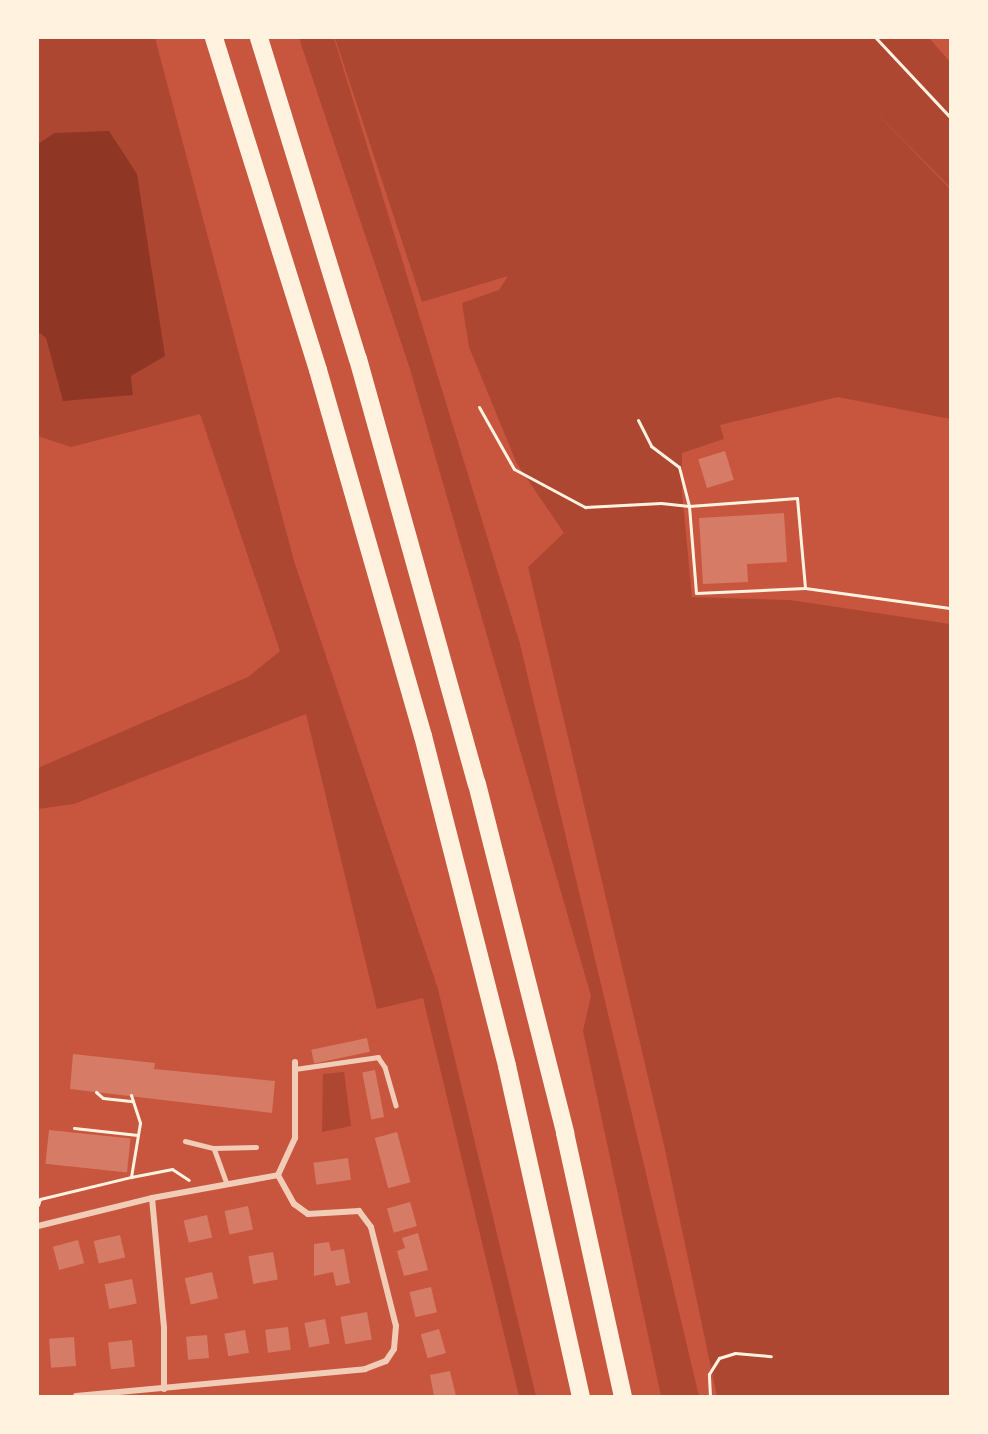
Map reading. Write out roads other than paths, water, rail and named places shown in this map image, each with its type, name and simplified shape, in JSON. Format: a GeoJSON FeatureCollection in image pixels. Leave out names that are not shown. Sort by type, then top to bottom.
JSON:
{"type":"FeatureCollection","features":[{"type":"Feature","properties":{"kind":"highway"},"geometry":{"type":"LineString","coordinates":[[214,38],[314,359],[423,735],[507,1066],[581,1396]]}},
{"type":"Feature","properties":{"kind":"highway"},"geometry":{"type":"LineString","coordinates":[[259,38],[358,359],[477,784],[567,1144],[623,1396]]}},
{"type":"Feature","properties":{"kind":"street"},"geometry":{"type":"LineString","coordinates":[[278,1175],[295,1138],[295,1065]]}},
{"type":"Feature","properties":{"kind":"street"},"geometry":{"type":"LineString","coordinates":[[38,1226],[152,1198],[278,1175]]}},
{"type":"Feature","properties":{"kind":"street"},"geometry":{"type":"LineString","coordinates":[[76,1396],[365,1369],[386,1361],[394,1349],[396,1326],[371,1227],[359,1211],[308,1214],[294,1204],[278,1175]]}},
{"type":"Feature","properties":{"kind":"street"},"geometry":{"type":"LineString","coordinates":[[152,1198],[164,1328],[164,1389]]}},
{"type":"Feature","properties":{"kind":"lane"},"geometry":{"type":"LineString","coordinates":[[295,1065],[378,1057],[385,1067],[396,1104]]}},
{"type":"Feature","properties":{"kind":"lane"},"geometry":{"type":"LineString","coordinates":[[185,1141],[214,1148],[256,1146]]}},
{"type":"Feature","properties":{"kind":"lane"},"geometry":{"type":"LineString","coordinates":[[214,1148],[227,1184]]}}]}
